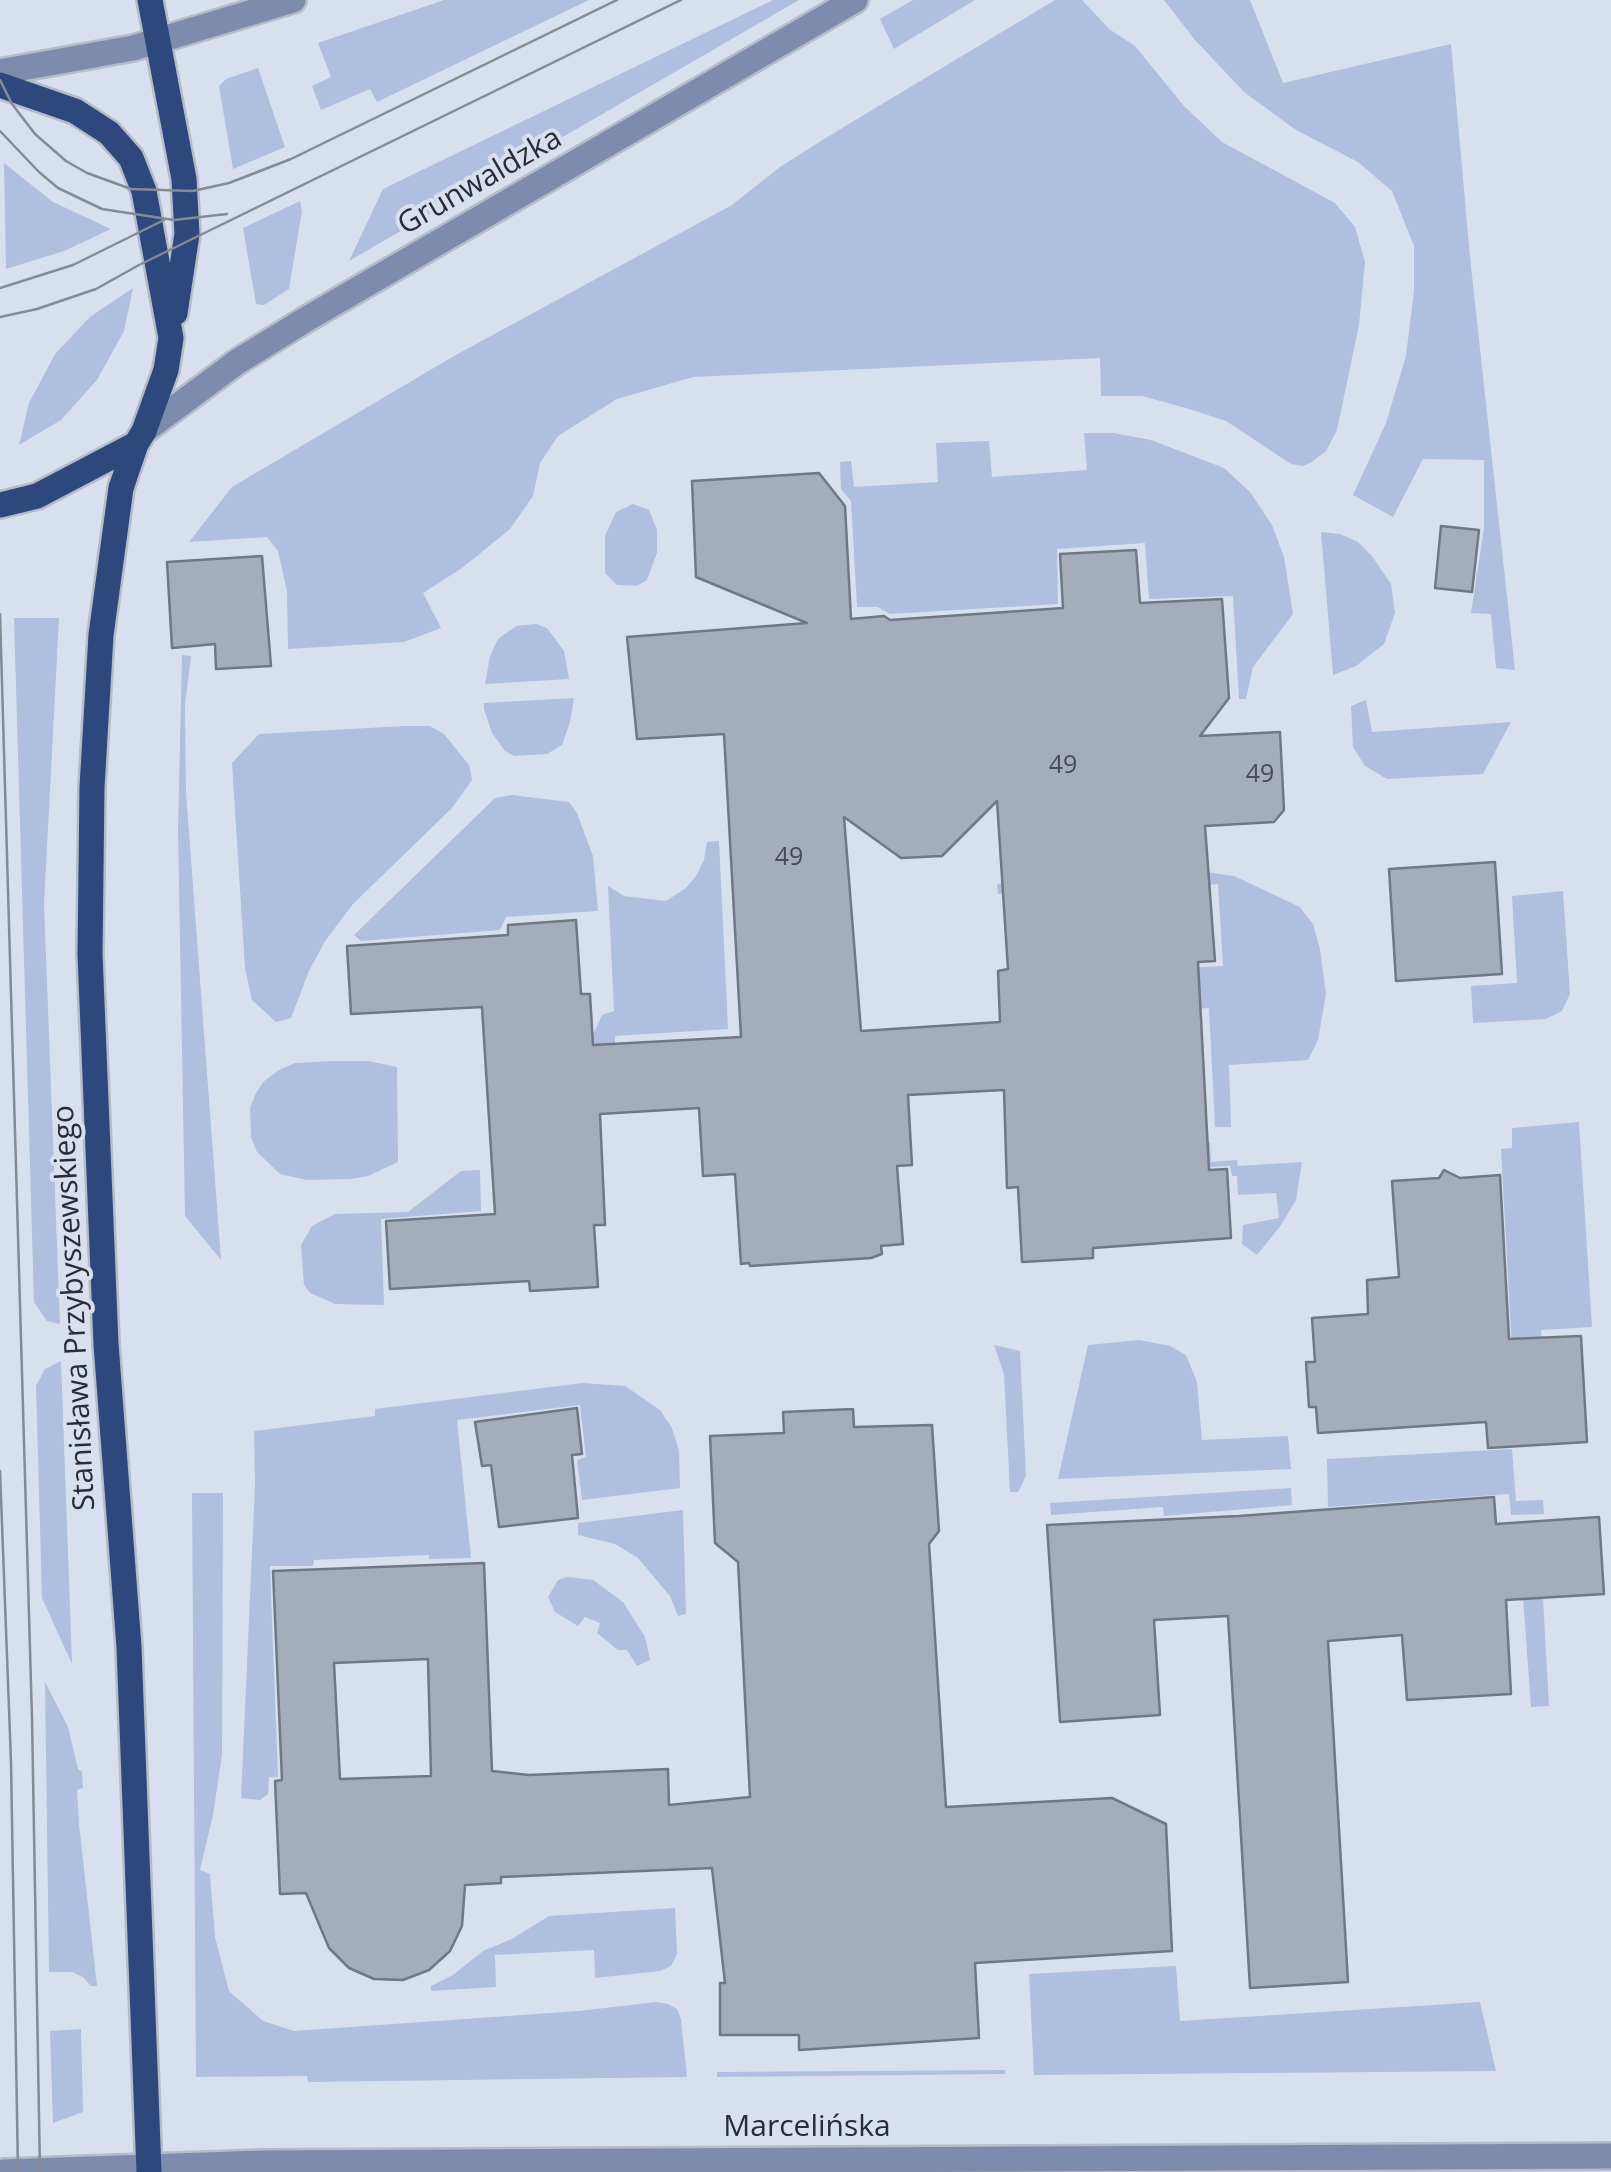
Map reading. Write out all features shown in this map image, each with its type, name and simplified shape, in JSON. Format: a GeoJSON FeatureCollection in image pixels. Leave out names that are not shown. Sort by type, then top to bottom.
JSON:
{"type":"FeatureCollection","features":[{"type":"Feature","properties":{"kind":"main road","name":"Stanisława Przybyszewskiego"},"geometry":{"type":"LineString","coordinates":[[149,2168],[129,1647],[104,1322],[90,954],[92,787],[101,634],[120,488],[166,370],[187,234],[184,179],[150,0]]}},
{"type":"Feature","properties":{"kind":"main road"},"geometry":{"type":"LineString","coordinates":[[0,85],[75,111],[110,133],[131,158],[144,191],[171,338]]}},
{"type":"Feature","properties":{"kind":"main road"},"geometry":{"type":"LineString","coordinates":[[0,505],[37,496],[140,438]]}},
{"type":"Feature","properties":{"kind":"street"},"geometry":{"type":"LineString","coordinates":[[0,72],[158,41],[293,0]]}},
{"type":"Feature","properties":{"kind":"street","name":"Grunwaldzka"},"geometry":{"type":"LineString","coordinates":[[140,438],[237,362],[304,320],[855,0]]}},
{"type":"Feature","properties":{"kind":"street","name":"Marcelińska"},"geometry":{"type":"LineString","coordinates":[[4,2172],[1611,2156]]}},
{"type":"Feature","properties":{"kind":"shaded area"},"geometry":{"type":"Polygon","coordinates":[[[444,0],[589,0],[377,102],[370,89],[321,110],[312,86],[331,77],[318,43],[444,0]]]}},
{"type":"Feature","properties":{"kind":"shaded area"},"geometry":{"type":"Polygon","coordinates":[[[773,0],[799,0],[349,261],[383,189],[773,0]]]}},
{"type":"Feature","properties":{"kind":"shaded area"},"geometry":{"type":"Polygon","coordinates":[[[913,0],[975,0],[894,49],[880,19],[913,0]]]}},
{"type":"Feature","properties":{"kind":"shaded area"},"geometry":{"type":"Polygon","coordinates":[[[1055,0],[1082,0],[1109,29],[1135,46],[1184,106],[1222,142],[1335,203],[1355,227],[1365,262],[1359,325],[1337,430],[1326,451],[1312,462],[1303,466],[1291,464],[1226,421],[1186,408],[1142,396],[1101,396],[1100,358],[693,377],[617,399],[558,436],[540,463],[533,496],[510,529],[423,593],[441,628],[404,642],[288,649],[287,591],[278,551],[267,537],[189,542],[232,487],[454,356],[732,205],[824,139],[1055,0]]]}},
{"type":"Feature","properties":{"kind":"shaded area"},"geometry":{"type":"Polygon","coordinates":[[[1164,0],[1250,0],[1283,83],[1451,44],[1515,670],[1496,668],[1491,614],[1471,613],[1484,528],[1484,460],[1423,459],[1393,517],[1353,495],[1386,423],[1406,356],[1414,291],[1414,246],[1392,191],[1358,162],[1296,130],[1244,92],[1164,0]]]}},
{"type":"Feature","properties":{"kind":"shaded area"},"geometry":{"type":"Polygon","coordinates":[[[258,68],[285,147],[233,169],[219,86],[226,79],[258,68]]]}},
{"type":"Feature","properties":{"kind":"shaded area"},"geometry":{"type":"Polygon","coordinates":[[[4,163],[53,202],[111,229],[64,251],[6,269],[4,163]]]}},
{"type":"Feature","properties":{"kind":"shaded area"},"geometry":{"type":"Polygon","coordinates":[[[300,201],[302,211],[289,289],[264,305],[256,304],[243,228],[300,201]]]}},
{"type":"Feature","properties":{"kind":"shaded area"},"geometry":{"type":"Polygon","coordinates":[[[133,288],[124,331],[97,380],[61,420],[19,445],[29,403],[55,354],[90,317],[133,288]]]}},
{"type":"Feature","properties":{"kind":"shaded area"},"geometry":{"type":"Polygon","coordinates":[[[1084,433],[1114,433],[1151,440],[1224,468],[1250,492],[1272,525],[1284,557],[1293,614],[1253,667],[1246,699],[1239,699],[1233,596],[1149,599],[1145,543],[1057,549],[1058,604],[890,614],[878,607],[857,607],[851,501],[841,489],[840,462],[851,461],[854,487],[938,482],[936,443],[989,441],[992,477],[1087,470],[1084,433]]]}},
{"type":"Feature","properties":{"kind":"shaded area"},"geometry":{"type":"Polygon","coordinates":[[[633,504],[649,510],[657,530],[657,553],[647,580],[637,586],[617,585],[605,573],[605,536],[616,512],[633,504]]]}},
{"type":"Feature","properties":{"kind":"shaded area"},"geometry":{"type":"Polygon","coordinates":[[[1321,532],[1340,534],[1358,542],[1372,556],[1391,584],[1395,613],[1384,644],[1356,666],[1333,675],[1321,532]]]}},
{"type":"Feature","properties":{"kind":"shaded area"},"geometry":{"type":"Polygon","coordinates":[[[14,618],[59,618],[44,904],[60,1324],[47,1321],[34,1302],[14,618]]]}},
{"type":"Feature","properties":{"kind":"shaded area"},"geometry":{"type":"Polygon","coordinates":[[[536,624],[547,628],[564,651],[569,679],[485,684],[498,639],[516,626],[536,624]]]}},
{"type":"Feature","properties":{"kind":"shaded area"},"geometry":{"type":"Polygon","coordinates":[[[182,655],[191,656],[185,705],[186,792],[221,1260],[185,1216],[178,831],[182,655]]]}},
{"type":"Feature","properties":{"kind":"shaded area"},"geometry":{"type":"Polygon","coordinates":[[[574,698],[562,745],[547,754],[514,756],[505,751],[492,733],[484,709],[484,703],[574,698]]]}},
{"type":"Feature","properties":{"kind":"shaded area"},"geometry":{"type":"Polygon","coordinates":[[[1366,700],[1372,732],[1511,722],[1483,774],[1387,779],[1365,766],[1353,747],[1351,706],[1366,700]]]}},
{"type":"Feature","properties":{"kind":"shaded area"},"geometry":{"type":"Polygon","coordinates":[[[430,726],[444,734],[469,765],[472,780],[452,808],[353,904],[325,941],[291,1018],[276,1022],[252,1000],[245,968],[232,763],[259,734],[430,726]]]}},
{"type":"Feature","properties":{"kind":"shaded area"},"geometry":{"type":"Polygon","coordinates":[[[512,795],[569,802],[593,856],[598,911],[506,917],[500,930],[361,941],[354,935],[495,798],[512,795]]]}},
{"type":"Feature","properties":{"kind":"shaded area"},"geometry":{"type":"Polygon","coordinates":[[[719,841],[728,1029],[615,1036],[615,1050],[594,1049],[592,1037],[602,1015],[614,1011],[608,886],[624,896],[666,901],[696,876],[707,842],[719,841]]]}},
{"type":"Feature","properties":{"kind":"shaded area"},"geometry":{"type":"Polygon","coordinates":[[[1146,872],[1234,876],[1300,907],[1313,924],[1326,994],[1318,1040],[1308,1060],[1229,1065],[1231,1127],[1215,1127],[1209,1008],[1109,1015],[1106,972],[1223,966],[1218,884],[1077,896],[1075,887],[998,894],[997,884],[1146,872]]]}},
{"type":"Feature","properties":{"kind":"shaded area"},"geometry":{"type":"Polygon","coordinates":[[[1563,891],[1570,994],[1562,1011],[1546,1019],[1473,1023],[1471,986],[1517,983],[1512,896],[1563,891]]]}},
{"type":"Feature","properties":{"kind":"shaded area"},"geometry":{"type":"Polygon","coordinates":[[[368,1061],[397,1067],[398,1162],[351,1179],[307,1180],[280,1174],[257,1152],[251,1137],[250,1108],[255,1095],[263,1082],[279,1070],[295,1063],[368,1061]]]}},
{"type":"Feature","properties":{"kind":"shaded area"},"geometry":{"type":"Polygon","coordinates":[[[1579,1122],[1592,1327],[1541,1330],[1542,1350],[1512,1351],[1501,1149],[1512,1148],[1512,1128],[1579,1122]]]}},
{"type":"Feature","properties":{"kind":"shaded area"},"geometry":{"type":"Polygon","coordinates":[[[1210,1142],[1211,1162],[1237,1160],[1238,1166],[1302,1162],[1296,1200],[1257,1255],[1242,1244],[1243,1225],[1279,1218],[1276,1193],[1238,1195],[1237,1176],[1232,1176],[1230,1166],[1122,1171],[1120,1148],[1210,1142]]]}},
{"type":"Feature","properties":{"kind":"shaded area"},"geometry":{"type":"Polygon","coordinates":[[[480,1170],[481,1211],[381,1219],[384,1305],[335,1304],[310,1293],[304,1285],[301,1245],[312,1226],[335,1214],[408,1212],[461,1171],[480,1170]]]}},
{"type":"Feature","properties":{"kind":"shaded area"},"geometry":{"type":"Polygon","coordinates":[[[1139,1340],[1170,1346],[1186,1355],[1197,1382],[1202,1440],[1288,1436],[1291,1469],[1058,1479],[1088,1345],[1139,1340]]]}},
{"type":"Feature","properties":{"kind":"shaded area"},"geometry":{"type":"Polygon","coordinates":[[[994,1345],[1020,1351],[1026,1476],[1018,1492],[1010,1492],[1004,1374],[994,1345]]]}},
{"type":"Feature","properties":{"kind":"shaded area"},"geometry":{"type":"Polygon","coordinates":[[[61,1361],[72,1664],[42,1598],[36,1386],[45,1369],[61,1361]]]}},
{"type":"Feature","properties":{"kind":"shaded area"},"geometry":{"type":"Polygon","coordinates":[[[583,1383],[625,1386],[660,1410],[672,1428],[679,1451],[680,1488],[582,1500],[577,1460],[586,1457],[580,1405],[457,1420],[471,1558],[429,1559],[429,1555],[270,1566],[278,1777],[269,1777],[268,1794],[260,1800],[241,1798],[254,1431],[375,1416],[375,1409],[583,1383]]]}},
{"type":"Feature","properties":{"kind":"shaded area"},"geometry":{"type":"Polygon","coordinates":[[[1512,1449],[1516,1501],[1543,1500],[1544,1514],[1511,1515],[1509,1494],[1328,1507],[1327,1459],[1512,1449]]]}},
{"type":"Feature","properties":{"kind":"shaded area"},"geometry":{"type":"Polygon","coordinates":[[[1291,1488],[1292,1505],[1164,1516],[1163,1507],[1051,1515],[1050,1503],[1291,1488]]]}},
{"type":"Feature","properties":{"kind":"shaded area"},"geometry":{"type":"Polygon","coordinates":[[[192,1493],[223,1493],[222,1755],[200,1870],[210,1874],[215,1937],[229,1991],[263,2021],[294,2031],[668,2004],[677,2009],[681,2019],[687,2077],[308,2082],[307,2076],[196,2077],[192,1493]]]}},
{"type":"Feature","properties":{"kind":"shaded area"},"geometry":{"type":"Polygon","coordinates":[[[683,1510],[686,1614],[678,1616],[670,1596],[638,1558],[615,1544],[578,1535],[578,1523],[683,1510]]]}},
{"type":"Feature","properties":{"kind":"shaded area"},"geometry":{"type":"Polygon","coordinates":[[[1539,1526],[1549,1706],[1531,1707],[1518,1528],[1539,1526]]]}},
{"type":"Feature","properties":{"kind":"shaded area"},"geometry":{"type":"Polygon","coordinates":[[[558,1580],[593,1580],[623,1602],[645,1637],[650,1660],[637,1666],[627,1650],[618,1650],[597,1633],[600,1623],[585,1617],[578,1626],[555,1612],[548,1597],[558,1580]]]}},
{"type":"Feature","properties":{"kind":"shaded area"},"geometry":{"type":"Polygon","coordinates":[[[45,1682],[68,1727],[82,1772],[83,1788],[77,1790],[79,1824],[97,1986],[72,1972],[49,1972],[45,1682]]]}},
{"type":"Feature","properties":{"kind":"shaded area"},"geometry":{"type":"Polygon","coordinates":[[[675,1908],[677,1954],[671,1966],[660,1971],[595,1978],[594,1950],[495,1955],[496,1987],[431,1991],[431,1986],[453,1975],[483,1951],[549,1916],[675,1908]]]}},
{"type":"Feature","properties":{"kind":"shaded area"},"geometry":{"type":"Polygon","coordinates":[[[1176,1966],[1180,2021],[1480,2002],[1496,2071],[1034,2075],[1029,1974],[1176,1966]]]}},
{"type":"Feature","properties":{"kind":"shaded area"},"geometry":{"type":"Polygon","coordinates":[[[81,2029],[83,2112],[53,2123],[50,2031],[81,2029]]]}},
{"type":"Feature","properties":{"kind":"shaded area"},"geometry":{"type":"Polygon","coordinates":[[[1005,2070],[1005,2074],[717,2077],[717,2072],[1005,2070]]]}},
{"type":"Feature","properties":{"kind":"building"},"geometry":{"type":"Polygon","coordinates":[[[819,473],[845,506],[851,619],[884,616],[890,620],[1063,608],[1060,554],[1136,550],[1140,603],[1222,599],[1229,698],[1200,736],[1280,732],[1284,810],[1274,822],[1205,826],[1215,961],[1198,962],[1209,1170],[1227,1169],[1231,1238],[1093,1248],[1093,1258],[1022,1262],[1018,1187],[1007,1188],[1004,1090],[908,1095],[912,1165],[897,1166],[903,1244],[881,1246],[882,1254],[871,1258],[741,1264],[735,1174],[703,1176],[699,1108],[600,1114],[605,1225],[594,1225],[598,1287],[530,1291],[529,1281],[390,1289],[386,1221],[495,1214],[482,1007],[351,1014],[347,946],[508,935],[508,925],[576,920],[581,994],[590,994],[593,1045],[741,1037],[724,734],[637,739],[627,637],[807,623],[696,577],[692,481],[819,473]],[[997,801],[942,856],[901,858],[844,817],[861,1031],[1000,1022],[998,971],[1008,969],[997,801]]]}},
{"type":"Feature","properties":{"kind":"building"},"geometry":{"type":"Polygon","coordinates":[[[1441,526],[1479,530],[1472,592],[1435,588],[1441,526]]]}},
{"type":"Feature","properties":{"kind":"building"},"geometry":{"type":"Polygon","coordinates":[[[262,556],[271,666],[216,669],[215,644],[172,648],[167,562],[262,556]]]}},
{"type":"Feature","properties":{"kind":"building"},"geometry":{"type":"Polygon","coordinates":[[[1495,862],[1502,974],[1396,981],[1389,869],[1495,862]]]}},
{"type":"Feature","properties":{"kind":"building"},"geometry":{"type":"Polygon","coordinates":[[[1444,1170],[1460,1178],[1500,1175],[1509,1339],[1581,1336],[1587,1442],[1488,1448],[1486,1422],[1318,1433],[1316,1407],[1309,1407],[1306,1362],[1315,1362],[1312,1318],[1368,1314],[1367,1280],[1399,1277],[1392,1181],[1439,1178],[1444,1170]]]}},
{"type":"Feature","properties":{"kind":"building"},"geometry":{"type":"Polygon","coordinates":[[[577,1408],[582,1454],[572,1455],[578,1518],[499,1527],[491,1465],[482,1466],[475,1422],[577,1408]]]}},
{"type":"Feature","properties":{"kind":"building"},"geometry":{"type":"Polygon","coordinates":[[[853,1409],[854,1427],[932,1425],[939,1531],[929,1544],[946,1807],[1112,1798],[1166,1824],[1172,1951],[975,1963],[979,2038],[799,2050],[799,2035],[720,2035],[720,1983],[725,1983],[712,1868],[501,1877],[501,1883],[465,1885],[462,1926],[450,1951],[429,1970],[403,1980],[374,1979],[349,1968],[329,1948],[306,1893],[280,1894],[275,1781],[282,1780],[273,1571],[484,1563],[492,1771],[529,1775],[668,1769],[669,1805],[750,1797],[738,1562],[715,1543],[710,1436],[784,1433],[783,1412],[853,1409]],[[428,1659],[334,1663],[340,1779],[431,1776],[428,1659]]]}},
{"type":"Feature","properties":{"kind":"building"},"geometry":{"type":"Polygon","coordinates":[[[1494,1497],[1496,1524],[1599,1517],[1604,1594],[1506,1600],[1511,1694],[1407,1700],[1402,1635],[1328,1641],[1348,1982],[1250,1988],[1228,1616],[1154,1620],[1160,1715],[1060,1722],[1047,1525],[1239,1516],[1494,1497]]]}},
{"type":"Feature","properties":{"kind":"tram line"},"geometry":{"type":"LineString","coordinates":[[0,80],[35,134],[66,161],[131,189],[193,191],[229,183],[291,159],[617,0]]}},
{"type":"Feature","properties":{"kind":"tram line"},"geometry":{"type":"LineString","coordinates":[[0,317],[96,289],[681,0]]}},
{"type":"Feature","properties":{"kind":"tram line"},"geometry":{"type":"LineString","coordinates":[[0,131],[58,188],[102,209],[174,220],[227,214]]}},
{"type":"Feature","properties":{"kind":"tram line"},"geometry":{"type":"LineString","coordinates":[[0,288],[73,265],[164,220]]}},
{"type":"Feature","properties":{"kind":"tram line"},"geometry":{"type":"LineString","coordinates":[[0,614],[32,1718],[40,2172]]}},
{"type":"Feature","properties":{"kind":"tram line"},"geometry":{"type":"LineString","coordinates":[[0,1471],[11,1762],[18,2172]]}}]}
